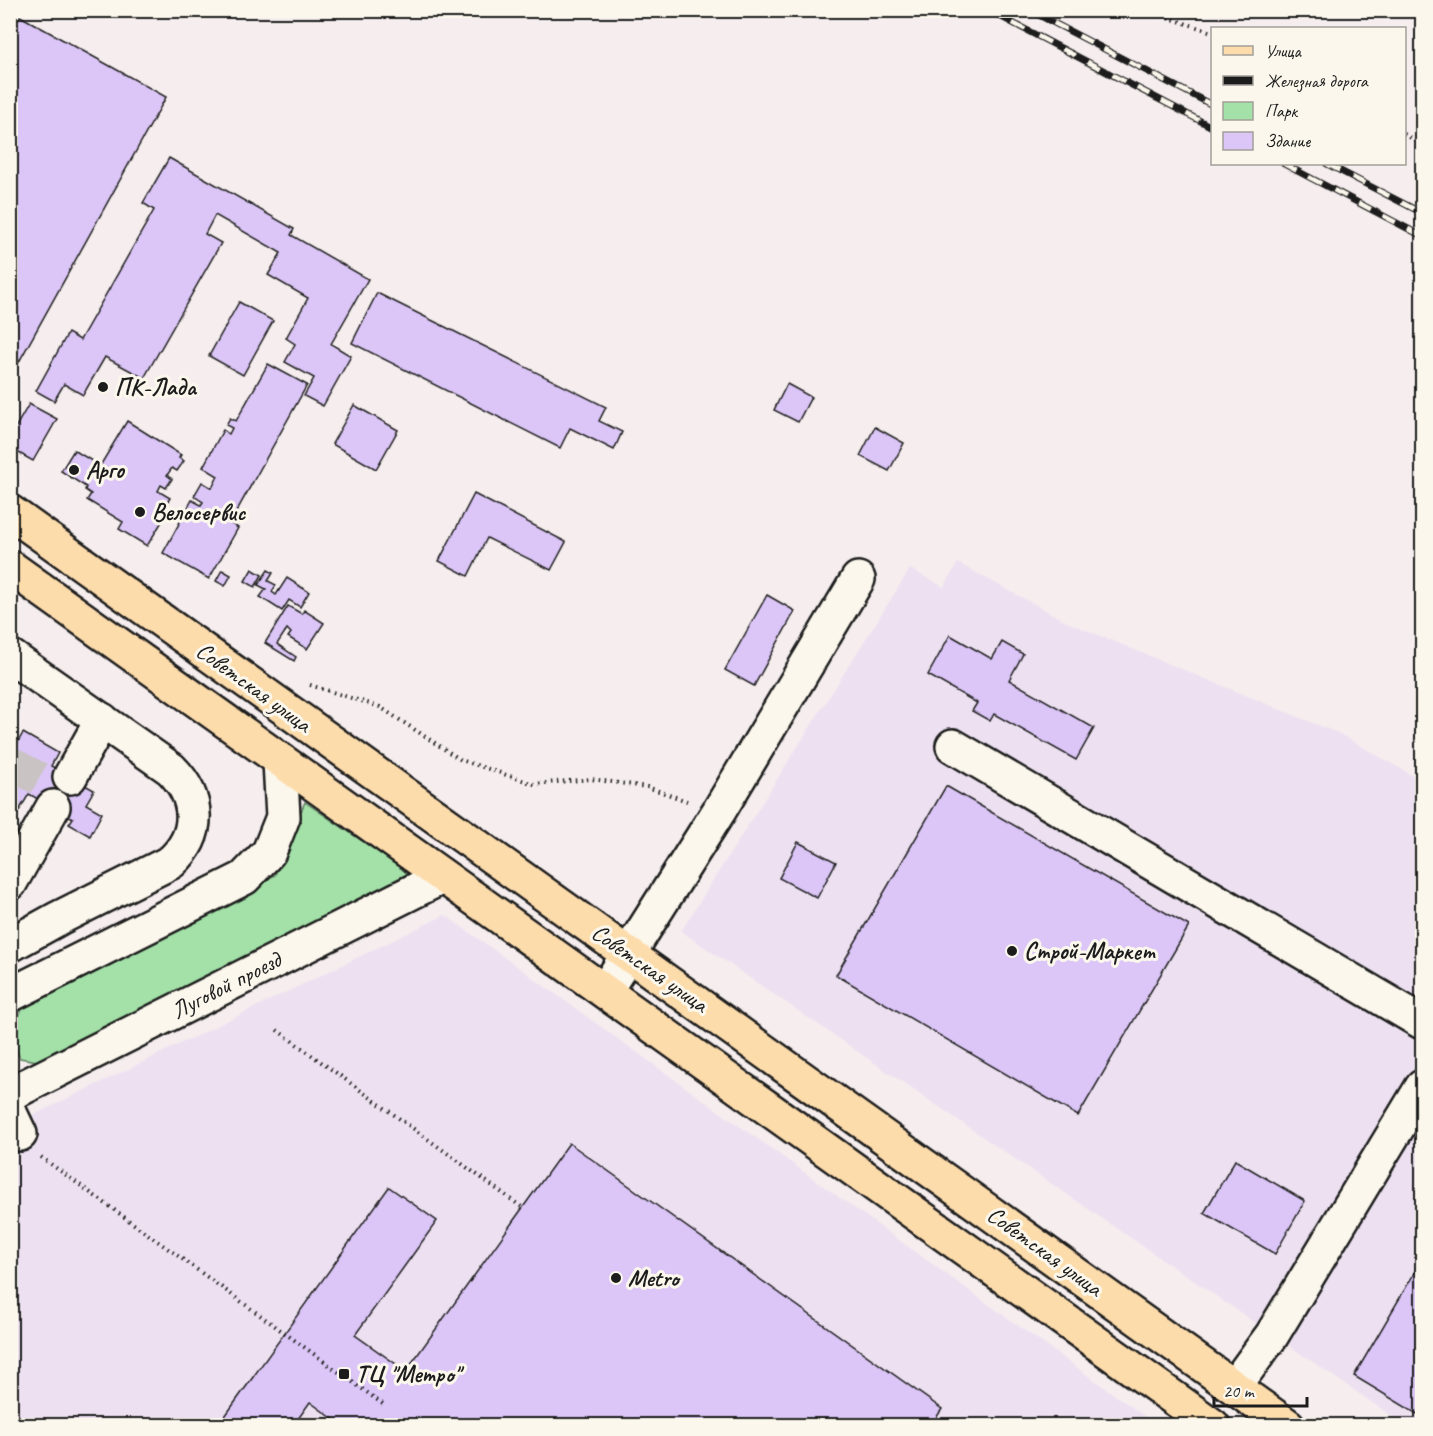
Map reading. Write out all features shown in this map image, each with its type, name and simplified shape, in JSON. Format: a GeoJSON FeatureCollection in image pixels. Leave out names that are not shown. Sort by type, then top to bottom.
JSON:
{"type":"FeatureCollection","features":[{"type":"Feature","properties":{"kind":"main road","name":"Советская улица"},"geometry":{"type":"LineString","coordinates":[[10,512],[1288,1425]]}},
{"type":"Feature","properties":{"kind":"main road","name":"Советская улица"},"geometry":{"type":"LineString","coordinates":[[10,567],[441,877],[605,991],[1199,1422]]}},
{"type":"Feature","properties":{"kind":"street"},"geometry":{"type":"LineString","coordinates":[[605,991],[719,812],[858,579]]}},
{"type":"Feature","properties":{"kind":"street"},"geometry":{"type":"LineString","coordinates":[[10,656],[171,769],[181,779],[190,796],[195,818],[191,836],[183,852],[171,862],[58,918],[12,937]]}},
{"type":"Feature","properties":{"kind":"street"},"geometry":{"type":"LineString","coordinates":[[70,777],[102,720]]}},
{"type":"Feature","properties":{"kind":"street"},"geometry":{"type":"LineString","coordinates":[[952,746],[1422,1022]]}},
{"type":"Feature","properties":{"kind":"street"},"geometry":{"type":"LineString","coordinates":[[10,995],[244,878],[270,852],[283,817],[280,761]]}},
{"type":"Feature","properties":{"kind":"street"},"geometry":{"type":"LineString","coordinates":[[10,883],[53,807]]}},
{"type":"Feature","properties":{"kind":"street","name":"Луговой проезд"},"geometry":{"type":"LineString","coordinates":[[10,1094],[441,877]]}},
{"type":"Feature","properties":{"kind":"street"},"geometry":{"type":"LineString","coordinates":[[1234,1387],[1272,1335],[1422,1087]]}},
{"type":"Feature","properties":{"kind":"path"},"geometry":{"type":"LineString","coordinates":[[1145,10],[1211,32]]}},
{"type":"Feature","properties":{"kind":"path"},"geometry":{"type":"LineString","coordinates":[[1406,135],[1422,144]]}},
{"type":"Feature","properties":{"kind":"path"},"geometry":{"type":"LineString","coordinates":[[302,682],[380,706],[461,760],[534,784],[591,779],[647,787],[719,812]]}},
{"type":"Feature","properties":{"kind":"path"},"geometry":{"type":"LineString","coordinates":[[277,1030],[523,1208]]}},
{"type":"Feature","properties":{"kind":"path"},"geometry":{"type":"LineString","coordinates":[[15,1124],[43,1160],[382,1404]]}},
{"type":"Feature","properties":{"kind":"shaded area"},"geometry":{"type":"Polygon","coordinates":[[[958,563],[1069,623],[1340,734],[1422,781],[1422,1425],[1405,1425],[681,931],[910,569],[944,587],[958,563]]]}},
{"type":"Feature","properties":{"kind":"shaded area"},"geometry":{"type":"Polygon","coordinates":[[[445,915],[1154,1423],[1152,1426],[11,1426],[11,1126],[445,915]]]}},
{"type":"Feature","properties":{"kind":"green space"},"geometry":{"type":"Polygon","coordinates":[[[305,802],[409,873],[43,1062],[20,1058],[13,1043],[12,1032],[23,1008],[275,875],[305,802]]]}},
{"type":"Feature","properties":{"kind":"building"},"geometry":{"type":"Polygon","coordinates":[[[20,16],[166,97],[10,378],[10,34],[20,16]]]}},
{"type":"Feature","properties":{"kind":"building"},"geometry":{"type":"Polygon","coordinates":[[[169,158],[294,229],[291,235],[368,279],[331,344],[351,356],[323,406],[304,396],[314,378],[285,362],[295,344],[286,338],[308,298],[268,275],[281,253],[215,215],[205,234],[221,243],[144,378],[105,357],[83,395],[64,384],[54,401],[36,391],[68,333],[80,340],[154,210],[143,203],[169,158]]]}},
{"type":"Feature","properties":{"kind":"building"},"geometry":{"type":"Polygon","coordinates":[[[377,293],[606,407],[599,421],[622,432],[614,450],[570,428],[560,448],[352,343],[377,293]]]}},
{"type":"Feature","properties":{"kind":"building"},"geometry":{"type":"Polygon","coordinates":[[[239,302],[273,321],[243,375],[209,356],[239,302]]]}},
{"type":"Feature","properties":{"kind":"building"},"geometry":{"type":"Polygon","coordinates":[[[268,364],[307,385],[230,523],[238,528],[209,579],[163,553],[192,500],[201,505],[203,502],[194,496],[202,482],[212,488],[218,476],[203,467],[223,430],[229,434],[232,428],[226,425],[230,418],[236,421],[268,364]]]}},
{"type":"Feature","properties":{"kind":"building"},"geometry":{"type":"Polygon","coordinates":[[[787,384],[811,397],[798,422],[774,410],[787,384]]]}},
{"type":"Feature","properties":{"kind":"building"},"geometry":{"type":"Polygon","coordinates":[[[29,404],[57,419],[33,461],[10,448],[10,437],[29,404]]]}},
{"type":"Feature","properties":{"kind":"building"},"geometry":{"type":"Polygon","coordinates":[[[354,405],[398,430],[376,469],[332,444],[354,405]]]}},
{"type":"Feature","properties":{"kind":"building"},"geometry":{"type":"Polygon","coordinates":[[[127,421],[181,455],[179,458],[184,461],[177,471],[172,468],[167,475],[172,479],[166,488],[161,485],[158,491],[170,498],[161,512],[166,515],[147,546],[119,529],[123,522],[87,500],[91,494],[85,490],[86,487],[61,471],[74,450],[100,466],[127,421]]]}},
{"type":"Feature","properties":{"kind":"building"},"geometry":{"type":"Polygon","coordinates":[[[875,427],[904,443],[889,471],[860,456],[875,427]]]}},
{"type":"Feature","properties":{"kind":"building"},"geometry":{"type":"Polygon","coordinates":[[[474,494],[566,542],[551,570],[487,538],[468,576],[439,561],[474,494]]]}},
{"type":"Feature","properties":{"kind":"building"},"geometry":{"type":"Polygon","coordinates":[[[252,569],[262,575],[255,587],[245,581],[252,569]]]}},
{"type":"Feature","properties":{"kind":"building"},"geometry":{"type":"Polygon","coordinates":[[[222,570],[231,575],[225,586],[216,581],[222,570]]]}},
{"type":"Feature","properties":{"kind":"building"},"geometry":{"type":"Polygon","coordinates":[[[268,570],[273,573],[268,581],[276,585],[272,592],[276,595],[287,578],[309,592],[300,607],[289,600],[282,611],[260,597],[266,589],[258,585],[268,570]]]}},
{"type":"Feature","properties":{"kind":"building"},"geometry":{"type":"Polygon","coordinates":[[[767,595],[795,611],[754,686],[725,670],[767,595]]]}},
{"type":"Feature","properties":{"kind":"building"},"geometry":{"type":"Polygon","coordinates":[[[288,606],[302,614],[304,610],[324,623],[307,649],[288,637],[291,633],[287,629],[277,644],[296,657],[294,661],[265,643],[288,606]]]}},
{"type":"Feature","properties":{"kind":"building"},"geometry":{"type":"Polygon","coordinates":[[[950,635],[992,659],[1002,642],[1023,654],[1009,680],[1094,728],[1076,760],[994,714],[990,721],[972,711],[977,703],[928,675],[950,635]]]}},
{"type":"Feature","properties":{"kind":"building"},"geometry":{"type":"Polygon","coordinates":[[[23,733],[58,753],[51,766],[94,790],[86,804],[102,813],[90,836],[69,824],[73,818],[29,794],[10,826],[10,756],[23,733]]]}},
{"type":"Feature","properties":{"kind":"building","name":"Строй-Маркет"},"geometry":{"type":"Polygon","coordinates":[[[946,786],[1189,926],[1078,1116],[836,975],[946,786]]]}},
{"type":"Feature","properties":{"kind":"building"},"geometry":{"type":"Polygon","coordinates":[[[798,842],[836,862],[817,898],[779,878],[798,842]]]}},
{"type":"Feature","properties":{"kind":"building","name":"Metro"},"geometry":{"type":"Polygon","coordinates":[[[569,1143],[942,1409],[931,1426],[343,1426],[310,1402],[293,1426],[218,1426],[389,1187],[437,1221],[355,1335],[406,1371],[569,1143]]]}},
{"type":"Feature","properties":{"kind":"building"},"geometry":{"type":"Polygon","coordinates":[[[1235,1160],[1305,1201],[1275,1254],[1204,1213],[1235,1160]]]}},
{"type":"Feature","properties":{"kind":"building"},"geometry":{"type":"Polygon","coordinates":[[[1422,1260],[1422,1404],[1417,1414],[1354,1376],[1422,1260]]]}},
{"type":"Feature","properties":{"kind":"tunnel"},"geometry":{"type":"LineString","coordinates":[[10,763],[62,791]]}},
{"type":"Feature","properties":{"kind":"railway"},"geometry":{"type":"LineString","coordinates":[[988,10],[1211,126]]}},
{"type":"Feature","properties":{"kind":"railway"},"geometry":{"type":"LineString","coordinates":[[1029,10],[1211,104]]}},
{"type":"Feature","properties":{"kind":"railway"},"geometry":{"type":"LineString","coordinates":[[1286,165],[1422,236]]}},
{"type":"Feature","properties":{"kind":"railway"},"geometry":{"type":"LineString","coordinates":[[1329,165],[1422,213]]}},
{"type":"Feature","properties":{"kind":"place","name":"ПК-Лада"},"geometry":{"type":"Point","coordinates":[103,387]}},
{"type":"Feature","properties":{"kind":"place","name":"Арго"},"geometry":{"type":"Point","coordinates":[74,470]}},
{"type":"Feature","properties":{"kind":"place","name":"Велосервис"},"geometry":{"type":"Point","coordinates":[140,512]}},
{"type":"Feature","properties":{"kind":"place","name":"Строй-Маркет"},"geometry":{"type":"Point","coordinates":[1012,951]}},
{"type":"Feature","properties":{"kind":"place","name":"Metro"},"geometry":{"type":"Point","coordinates":[616,1278]}},
{"type":"Feature","properties":{"kind":"place","name":"ТЦ \"Метро\""},"geometry":{"type":"Point","coordinates":[344,1374]}}]}
